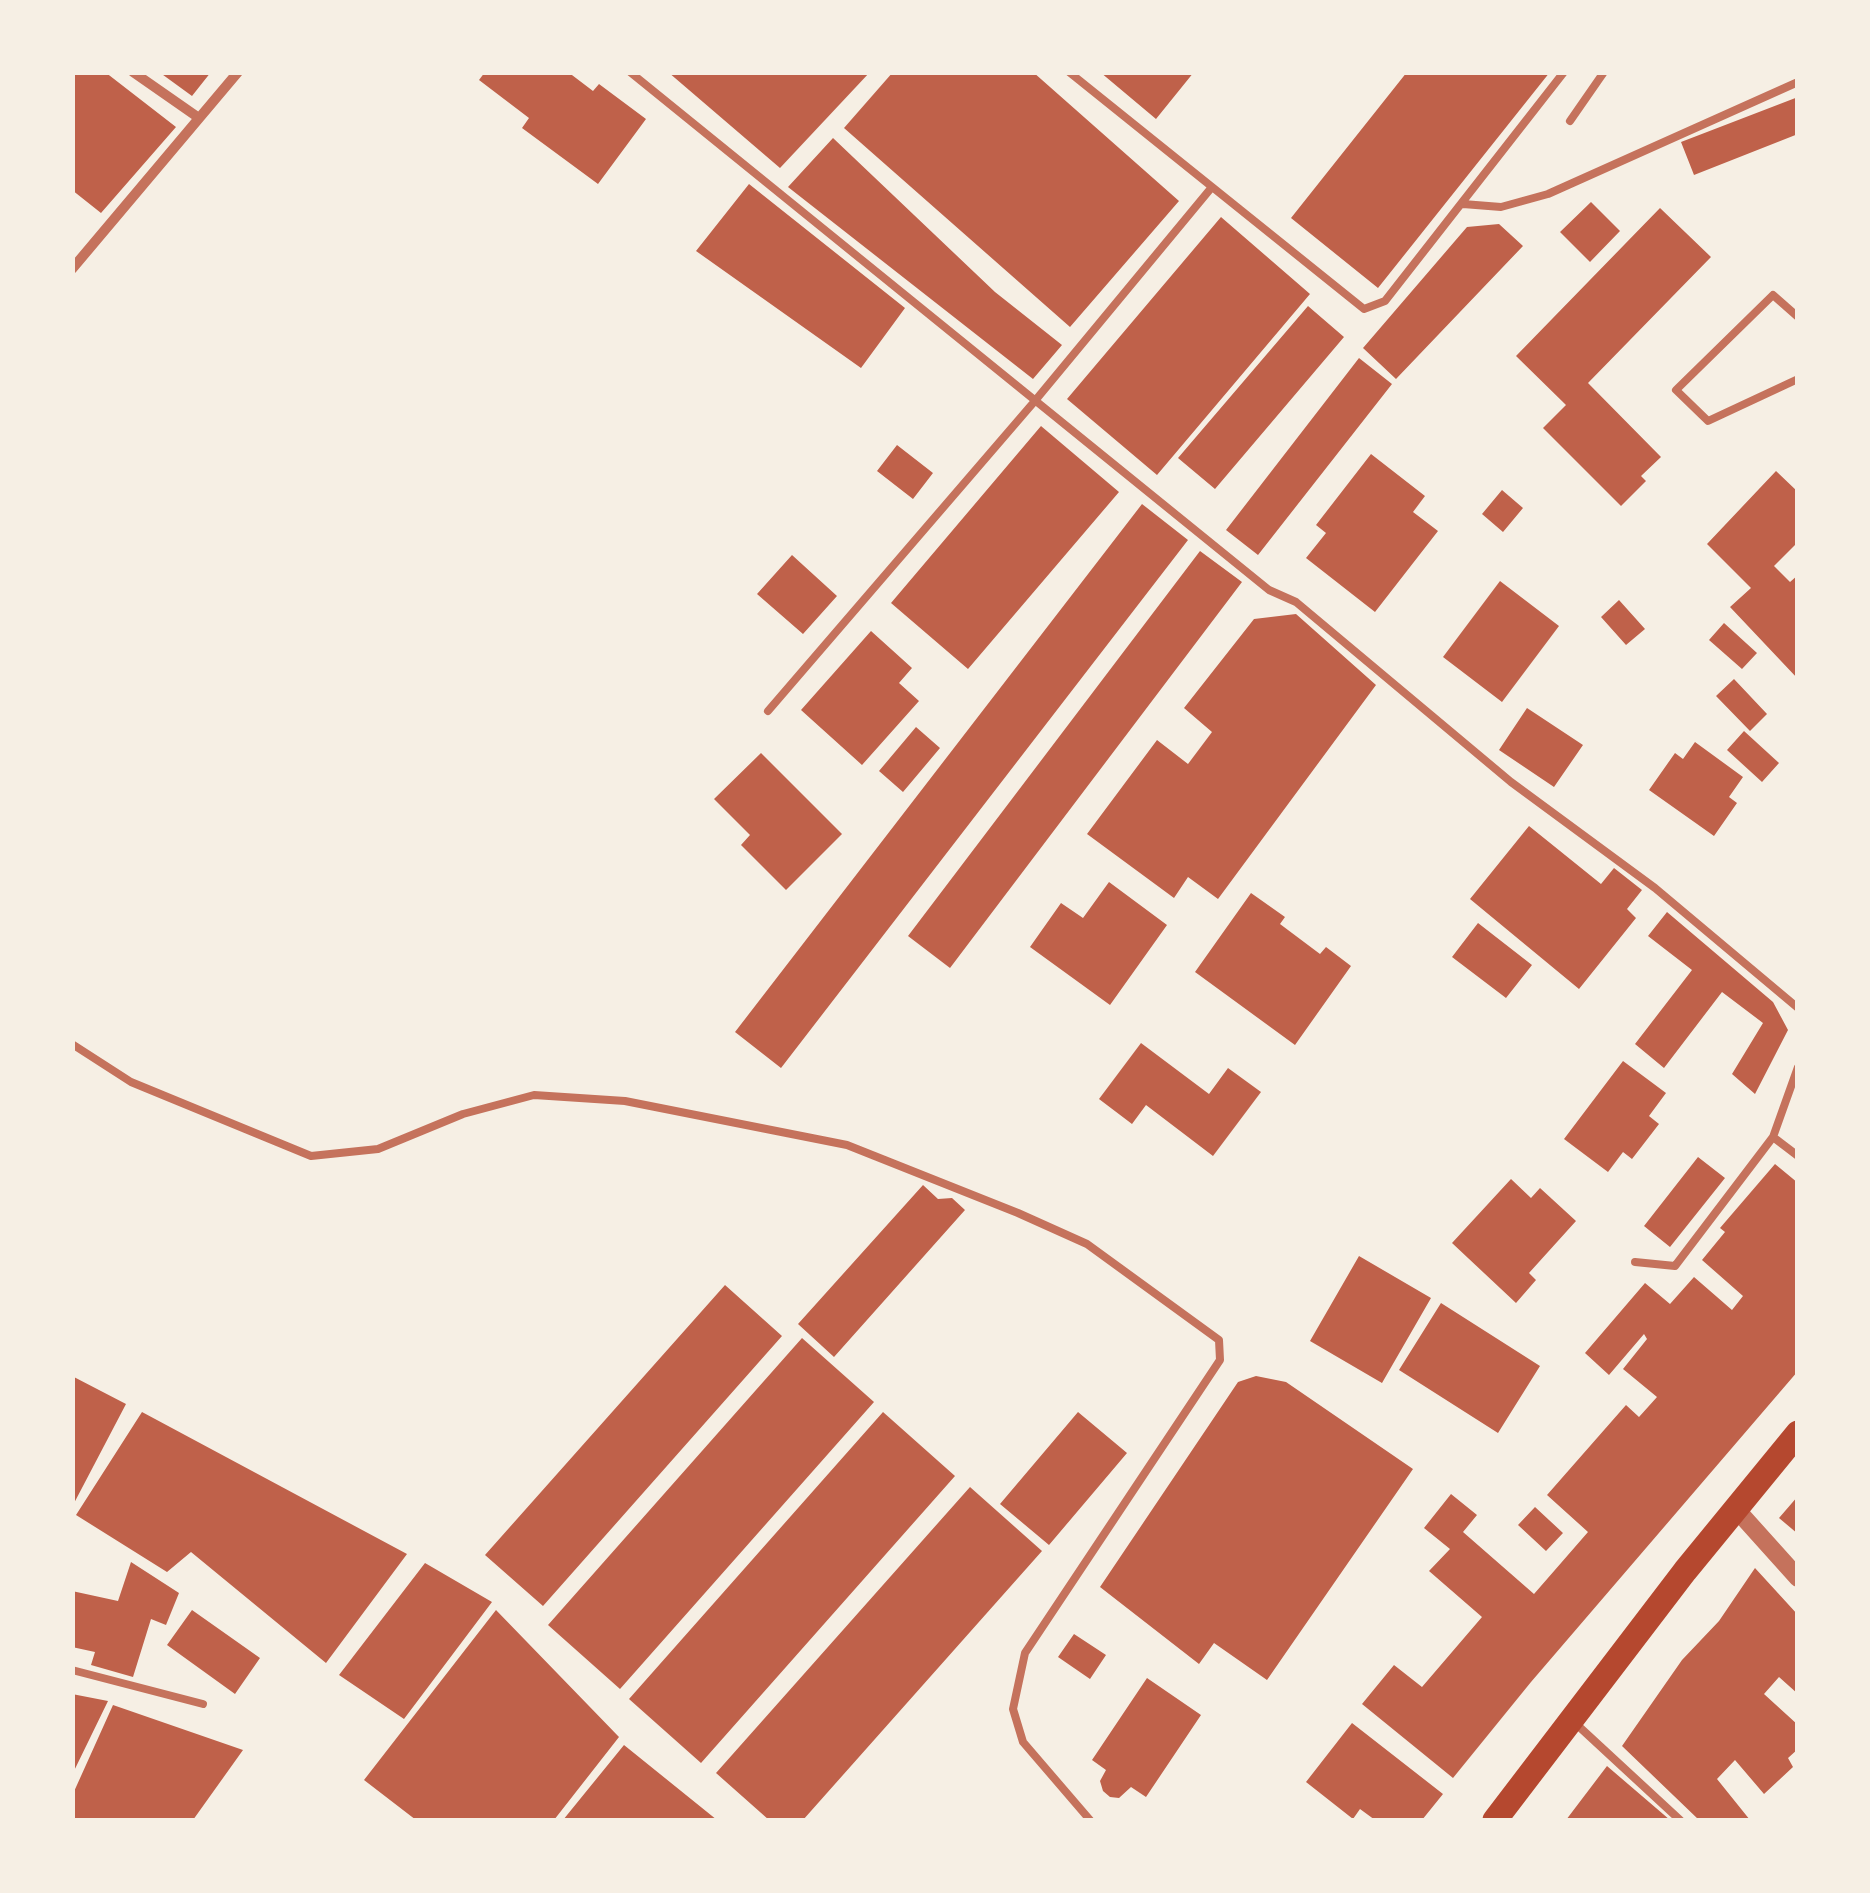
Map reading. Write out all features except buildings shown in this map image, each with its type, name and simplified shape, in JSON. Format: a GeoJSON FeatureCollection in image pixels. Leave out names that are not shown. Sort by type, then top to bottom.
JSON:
{"type":"FeatureCollection","features":[{"type":"Feature","properties":{"kind":"main road"},"geometry":{"type":"LineString","coordinates":[[1494,1820],[1798,1433]]}},
{"type":"Feature","properties":{"kind":"street"},"geometry":{"type":"LineString","coordinates":[[132,72],[199,118]]}},
{"type":"Feature","properties":{"kind":"street"},"geometry":{"type":"LineString","coordinates":[[72,269],[238,72]]}},
{"type":"Feature","properties":{"kind":"street"},"geometry":{"type":"LineString","coordinates":[[1736,1509],[1798,1578]]}},
{"type":"Feature","properties":{"kind":"lane"},"geometry":{"type":"LineString","coordinates":[[630,72],[1268,590],[1296,602],[1512,782],[1655,888],[1798,1008]]}},
{"type":"Feature","properties":{"kind":"lane"},"geometry":{"type":"LineString","coordinates":[[1070,72],[1364,309],[1385,301],[1564,72]]}},
{"type":"Feature","properties":{"kind":"lane"},"geometry":{"type":"LineString","coordinates":[[1570,121],[1604,72]]}},
{"type":"Feature","properties":{"kind":"lane"},"geometry":{"type":"LineString","coordinates":[[1463,204],[1501,207],[1548,194],[1798,82]]}},
{"type":"Feature","properties":{"kind":"lane"},"geometry":{"type":"LineString","coordinates":[[768,711],[1034,402],[1212,187]]}},
{"type":"Feature","properties":{"kind":"lane"},"geometry":{"type":"LineString","coordinates":[[1798,318],[1773,295],[1676,390],[1708,421],[1798,380]]}},
{"type":"Feature","properties":{"kind":"lane"},"geometry":{"type":"LineString","coordinates":[[72,1044],[130,1082],[311,1156],[378,1149],[463,1114],[534,1095],[625,1101],[848,1145],[1087,1244],[1219,1340],[1220,1360],[1025,1652],[1013,1708],[1023,1742],[1090,1820]]}},
{"type":"Feature","properties":{"kind":"lane"},"geometry":{"type":"LineString","coordinates":[[1635,1262],[1674,1266],[1773,1137],[1798,1067]]}},
{"type":"Feature","properties":{"kind":"lane"},"geometry":{"type":"LineString","coordinates":[[1773,1137],[1798,1156]]}},
{"type":"Feature","properties":{"kind":"lane"},"geometry":{"type":"LineString","coordinates":[[72,1670],[203,1704]]}},
{"type":"Feature","properties":{"kind":"lane"},"geometry":{"type":"LineString","coordinates":[[1571,1719],[1680,1820]]}}]}
